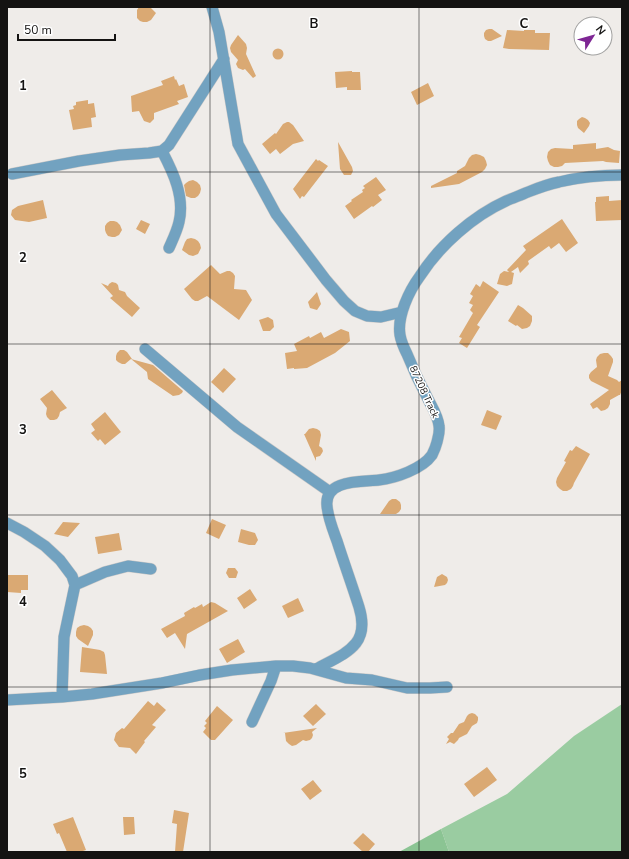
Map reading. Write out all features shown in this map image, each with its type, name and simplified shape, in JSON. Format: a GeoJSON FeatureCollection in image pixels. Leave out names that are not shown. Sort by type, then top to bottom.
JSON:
{"type":"FeatureCollection","features":[{"type":"Feature","properties":{"kind":"street"},"geometry":{"type":"LineString","coordinates":[[212,7],[219,32],[238,144],[276,214],[326,280],[344,301],[355,311],[366,316],[381,317],[402,312]]}},
{"type":"Feature","properties":{"kind":"street"},"geometry":{"type":"LineString","coordinates":[[12,174],[80,161],[162,151],[169,145],[224,59]]}},
{"type":"Feature","properties":{"kind":"street"},"geometry":{"type":"LineString","coordinates":[[162,151],[172,170],[178,188],[180,206],[179,222],[169,248]]}},
{"type":"Feature","properties":{"kind":"street","name":"87208 Track"},"geometry":{"type":"LineString","coordinates":[[330,492],[336,487],[345,484],[394,477],[419,466],[432,454],[439,435],[439,427],[434,411],[416,377],[404,346],[400,334],[400,324],[402,312],[415,283],[423,271],[446,244],[485,212],[506,201],[541,187],[559,182],[603,175],[622,175]]}},
{"type":"Feature","properties":{"kind":"street"},"geometry":{"type":"LineString","coordinates":[[145,349],[236,427],[330,492],[326,505],[359,607],[363,627],[361,635],[351,649],[343,655],[316,669]]}},
{"type":"Feature","properties":{"kind":"street"},"geometry":{"type":"LineString","coordinates":[[7,523],[45,546],[60,560],[72,576],[76,585],[64,637],[62,697]]}},
{"type":"Feature","properties":{"kind":"street"},"geometry":{"type":"LineString","coordinates":[[76,585],[104,572],[128,566],[152,569]]}},
{"type":"Feature","properties":{"kind":"street"},"geometry":{"type":"LineString","coordinates":[[252,722],[271,681],[276,666]]}},
{"type":"Feature","properties":{"kind":"street"},"geometry":{"type":"LineString","coordinates":[[7,700],[92,694],[232,670],[276,666],[293,666],[316,669],[346,678],[372,680],[407,688],[448,687]]}},
{"type":"Feature","properties":{"kind":"green space"},"geometry":{"type":"Polygon","coordinates":[[[622,704],[622,852],[449,852],[441,829],[507,794],[574,736],[622,704]]]}},
{"type":"Feature","properties":{"kind":"green space"},"geometry":{"type":"Polygon","coordinates":[[[441,829],[449,852],[399,852],[441,829]]]}},
{"type":"Feature","properties":{"kind":"building"},"geometry":{"type":"Polygon","coordinates":[[[139,7],[150,7],[156,13],[151,20],[147,22],[140,21],[137,18],[137,10],[139,7]]]}},
{"type":"Feature","properties":{"kind":"building"},"geometry":{"type":"Polygon","coordinates":[[[489,29],[492,29],[502,36],[488,41],[485,39],[484,33],[489,29]]]}},
{"type":"Feature","properties":{"kind":"building"},"geometry":{"type":"Polygon","coordinates":[[[507,30],[535,30],[535,33],[550,33],[549,50],[503,48],[507,30]]]}},
{"type":"Feature","properties":{"kind":"building"},"geometry":{"type":"Polygon","coordinates":[[[238,35],[246,44],[246,54],[256,76],[253,78],[245,69],[243,70],[238,68],[236,64],[238,60],[231,52],[231,45],[238,35]]]}},
{"type":"Feature","properties":{"kind":"building"},"geometry":{"type":"Polygon","coordinates":[[[276,49],[280,49],[282,50],[282,58],[276,59],[273,56],[273,52],[276,49]]]}},
{"type":"Feature","properties":{"kind":"building"},"geometry":{"type":"Polygon","coordinates":[[[335,72],[360,72],[361,90],[347,90],[347,87],[336,88],[335,72]]]}},
{"type":"Feature","properties":{"kind":"building"},"geometry":{"type":"Polygon","coordinates":[[[174,76],[179,86],[184,84],[188,97],[177,101],[179,104],[154,113],[154,119],[150,123],[144,121],[139,111],[132,112],[131,96],[163,85],[161,81],[174,76]]]}},
{"type":"Feature","properties":{"kind":"building"},"geometry":{"type":"Polygon","coordinates":[[[428,83],[434,96],[417,105],[411,92],[428,83]]]}},
{"type":"Feature","properties":{"kind":"building"},"geometry":{"type":"Polygon","coordinates":[[[88,100],[88,104],[94,103],[96,117],[91,118],[92,127],[73,130],[69,110],[74,109],[73,106],[76,105],[76,102],[88,100]]]}},
{"type":"Feature","properties":{"kind":"building"},"geometry":{"type":"Polygon","coordinates":[[[582,117],[590,123],[584,133],[578,128],[577,125],[577,121],[582,117]]]}},
{"type":"Feature","properties":{"kind":"building"},"geometry":{"type":"Polygon","coordinates":[[[287,122],[293,125],[304,141],[293,144],[280,154],[276,149],[270,154],[262,144],[275,133],[276,134],[283,124],[287,122]]]}},
{"type":"Feature","properties":{"kind":"building"},"geometry":{"type":"Polygon","coordinates":[[[338,142],[352,167],[353,171],[351,175],[344,175],[340,169],[338,142]]]}},
{"type":"Feature","properties":{"kind":"building"},"geometry":{"type":"Polygon","coordinates":[[[596,143],[596,149],[608,147],[620,151],[619,163],[603,161],[565,163],[562,166],[554,167],[550,165],[548,161],[548,152],[551,149],[573,149],[573,145],[596,143]]]}},
{"type":"Feature","properties":{"kind":"building"},"geometry":{"type":"Polygon","coordinates":[[[476,154],[484,157],[486,161],[487,165],[482,172],[459,184],[431,188],[431,186],[457,173],[457,171],[465,166],[472,155],[476,154]]]}},
{"type":"Feature","properties":{"kind":"building"},"geometry":{"type":"Polygon","coordinates":[[[316,159],[328,166],[304,197],[302,196],[300,199],[293,189],[316,159]]]}},
{"type":"Feature","properties":{"kind":"building"},"geometry":{"type":"Polygon","coordinates":[[[376,177],[386,190],[378,195],[382,200],[354,219],[345,206],[363,192],[362,190],[365,188],[363,186],[376,177]]]}},
{"type":"Feature","properties":{"kind":"building"},"geometry":{"type":"Polygon","coordinates":[[[193,180],[200,185],[201,189],[198,196],[191,198],[186,196],[184,185],[193,180]]]}},
{"type":"Feature","properties":{"kind":"building"},"geometry":{"type":"Polygon","coordinates":[[[609,196],[609,201],[622,200],[622,220],[596,221],[596,197],[609,196]]]}},
{"type":"Feature","properties":{"kind":"building"},"geometry":{"type":"Polygon","coordinates":[[[43,200],[47,218],[29,222],[15,220],[11,215],[12,210],[18,206],[43,200]]]}},
{"type":"Feature","properties":{"kind":"building"},"geometry":{"type":"Polygon","coordinates":[[[562,219],[578,243],[566,252],[559,243],[551,249],[549,246],[528,261],[529,264],[520,273],[518,267],[511,272],[514,273],[512,284],[507,286],[497,284],[500,274],[504,271],[509,272],[507,270],[526,250],[523,246],[562,219]]]}},
{"type":"Feature","properties":{"kind":"building"},"geometry":{"type":"Polygon","coordinates":[[[141,220],[150,224],[145,234],[136,229],[141,220]]]}},
{"type":"Feature","properties":{"kind":"building"},"geometry":{"type":"Polygon","coordinates":[[[110,221],[117,222],[122,230],[119,235],[115,237],[108,236],[105,230],[105,226],[110,221]]]}},
{"type":"Feature","properties":{"kind":"building"},"geometry":{"type":"Polygon","coordinates":[[[191,238],[198,241],[201,248],[198,254],[193,256],[182,250],[187,239],[191,238]]]}},
{"type":"Feature","properties":{"kind":"building"},"geometry":{"type":"Polygon","coordinates":[[[211,265],[220,274],[227,271],[233,273],[235,276],[234,289],[246,290],[252,300],[239,320],[207,296],[195,301],[184,289],[211,265]]]}},
{"type":"Feature","properties":{"kind":"building"},"geometry":{"type":"Polygon","coordinates":[[[483,281],[499,292],[477,325],[480,327],[467,348],[459,343],[462,338],[459,337],[473,313],[470,310],[473,305],[469,303],[473,296],[470,294],[476,284],[480,287],[483,281]]]}},
{"type":"Feature","properties":{"kind":"building"},"geometry":{"type":"Polygon","coordinates":[[[112,282],[116,283],[119,290],[125,292],[127,296],[140,308],[132,317],[110,298],[113,296],[101,283],[108,286],[112,282]]]}},
{"type":"Feature","properties":{"kind":"building"},"geometry":{"type":"Polygon","coordinates":[[[317,292],[321,304],[317,310],[310,308],[308,302],[317,292]]]}},
{"type":"Feature","properties":{"kind":"building"},"geometry":{"type":"Polygon","coordinates":[[[518,305],[532,316],[530,326],[527,328],[522,329],[508,321],[518,305]]]}},
{"type":"Feature","properties":{"kind":"building"},"geometry":{"type":"Polygon","coordinates":[[[268,317],[273,320],[274,327],[270,331],[263,331],[259,320],[268,317]]]}},
{"type":"Feature","properties":{"kind":"building"},"geometry":{"type":"Polygon","coordinates":[[[341,329],[349,332],[350,341],[335,353],[307,368],[287,369],[285,353],[297,351],[294,344],[309,336],[310,338],[321,332],[324,338],[341,329]]]}},
{"type":"Feature","properties":{"kind":"building"},"geometry":{"type":"Polygon","coordinates":[[[120,350],[127,352],[132,359],[125,364],[118,362],[116,360],[116,356],[120,350]]]}},
{"type":"Feature","properties":{"kind":"building"},"geometry":{"type":"Polygon","coordinates":[[[604,353],[608,353],[613,359],[608,376],[619,382],[622,380],[622,390],[620,395],[610,400],[608,408],[601,411],[597,407],[593,409],[590,404],[609,390],[591,381],[589,375],[597,367],[597,357],[604,353]]]}},
{"type":"Feature","properties":{"kind":"building"},"geometry":{"type":"Polygon","coordinates":[[[131,359],[153,365],[183,391],[182,393],[173,396],[148,379],[147,372],[131,359]]]}},
{"type":"Feature","properties":{"kind":"building"},"geometry":{"type":"Polygon","coordinates":[[[224,368],[236,379],[223,393],[211,382],[224,368]]]}},
{"type":"Feature","properties":{"kind":"building"},"geometry":{"type":"Polygon","coordinates":[[[52,390],[67,408],[60,412],[57,419],[50,420],[46,414],[47,408],[40,399],[52,390]]]}},
{"type":"Feature","properties":{"kind":"building"},"geometry":{"type":"Polygon","coordinates":[[[487,410],[502,416],[496,430],[481,425],[487,410]]]}},
{"type":"Feature","properties":{"kind":"building"},"geometry":{"type":"Polygon","coordinates":[[[105,412],[121,432],[105,445],[100,439],[98,441],[91,433],[95,430],[91,424],[105,412]]]}},
{"type":"Feature","properties":{"kind":"building"},"geometry":{"type":"Polygon","coordinates":[[[313,428],[320,431],[321,435],[319,446],[323,451],[320,456],[316,457],[316,461],[304,434],[309,429],[313,428]]]}},
{"type":"Feature","properties":{"kind":"building"},"geometry":{"type":"Polygon","coordinates":[[[576,446],[590,454],[571,489],[563,491],[557,486],[557,478],[566,462],[564,461],[570,450],[572,451],[576,446]]]}},
{"type":"Feature","properties":{"kind":"building"},"geometry":{"type":"Polygon","coordinates":[[[396,499],[400,502],[401,509],[399,512],[396,514],[380,514],[389,501],[396,499]]]}},
{"type":"Feature","properties":{"kind":"building"},"geometry":{"type":"Polygon","coordinates":[[[212,519],[226,525],[219,539],[206,533],[212,519]]]}},
{"type":"Feature","properties":{"kind":"building"},"geometry":{"type":"Polygon","coordinates":[[[63,522],[80,523],[68,537],[54,534],[63,522]]]}},
{"type":"Feature","properties":{"kind":"building"},"geometry":{"type":"Polygon","coordinates":[[[241,529],[255,533],[258,540],[255,545],[238,542],[241,529]]]}},
{"type":"Feature","properties":{"kind":"building"},"geometry":{"type":"Polygon","coordinates":[[[119,533],[122,550],[98,554],[95,537],[119,533]]]}},
{"type":"Feature","properties":{"kind":"building"},"geometry":{"type":"Polygon","coordinates":[[[228,568],[235,568],[238,572],[236,578],[229,578],[226,573],[228,568]]]}},
{"type":"Feature","properties":{"kind":"building"},"geometry":{"type":"Polygon","coordinates":[[[442,574],[447,577],[447,583],[445,585],[434,587],[437,577],[442,574]]]}},
{"type":"Feature","properties":{"kind":"building"},"geometry":{"type":"Polygon","coordinates":[[[7,575],[28,575],[28,590],[21,590],[21,593],[7,592],[7,575]]]}},
{"type":"Feature","properties":{"kind":"building"},"geometry":{"type":"Polygon","coordinates":[[[250,589],[257,600],[244,609],[237,598],[250,589]]]}},
{"type":"Feature","properties":{"kind":"building"},"geometry":{"type":"Polygon","coordinates":[[[298,598],[304,611],[288,618],[282,606],[298,598]]]}},
{"type":"Feature","properties":{"kind":"building"},"geometry":{"type":"Polygon","coordinates":[[[211,602],[228,611],[187,634],[185,649],[175,633],[167,638],[161,629],[185,616],[184,613],[194,607],[195,608],[202,604],[203,607],[211,602]]]}},
{"type":"Feature","properties":{"kind":"building"},"geometry":{"type":"Polygon","coordinates":[[[84,625],[91,628],[93,631],[93,635],[88,646],[76,636],[77,628],[84,625]]]}},
{"type":"Feature","properties":{"kind":"building"},"geometry":{"type":"Polygon","coordinates":[[[238,639],[245,652],[227,663],[219,649],[238,639]]]}},
{"type":"Feature","properties":{"kind":"building"},"geometry":{"type":"Polygon","coordinates":[[[82,647],[104,652],[107,674],[80,672],[82,647]]]}},
{"type":"Feature","properties":{"kind":"building"},"geometry":{"type":"Polygon","coordinates":[[[148,701],[154,706],[157,702],[166,710],[152,725],[156,727],[144,741],[145,742],[136,754],[130,748],[119,747],[114,740],[116,733],[122,728],[124,729],[148,701]]]}},
{"type":"Feature","properties":{"kind":"building"},"geometry":{"type":"Polygon","coordinates":[[[316,704],[326,714],[313,726],[303,716],[316,704]]]}},
{"type":"Feature","properties":{"kind":"building"},"geometry":{"type":"Polygon","coordinates":[[[217,706],[233,720],[215,740],[211,740],[203,732],[206,728],[204,726],[207,723],[205,721],[217,706]]]}},
{"type":"Feature","properties":{"kind":"building"},"geometry":{"type":"Polygon","coordinates":[[[472,713],[478,717],[477,723],[472,726],[467,734],[459,738],[454,744],[450,742],[446,744],[449,739],[447,737],[453,733],[459,724],[464,722],[469,714],[472,713]]]}},
{"type":"Feature","properties":{"kind":"building"},"geometry":{"type":"Polygon","coordinates":[[[317,728],[312,732],[313,735],[310,740],[303,740],[292,746],[286,741],[285,733],[283,733],[317,728]]]}},
{"type":"Feature","properties":{"kind":"building"},"geometry":{"type":"Polygon","coordinates":[[[487,767],[497,780],[474,797],[464,784],[487,767]]]}},
{"type":"Feature","properties":{"kind":"building"},"geometry":{"type":"Polygon","coordinates":[[[313,780],[322,791],[310,800],[301,789],[313,780]]]}},
{"type":"Feature","properties":{"kind":"building"},"geometry":{"type":"Polygon","coordinates":[[[174,810],[189,813],[183,852],[175,852],[177,824],[172,823],[174,810]]]}},
{"type":"Feature","properties":{"kind":"building"},"geometry":{"type":"Polygon","coordinates":[[[73,817],[86,850],[80,852],[67,852],[59,833],[57,834],[53,824],[73,817]]]}},
{"type":"Feature","properties":{"kind":"building"},"geometry":{"type":"Polygon","coordinates":[[[123,817],[134,817],[135,834],[124,835],[123,817]]]}},
{"type":"Feature","properties":{"kind":"building"},"geometry":{"type":"Polygon","coordinates":[[[363,833],[375,844],[368,852],[363,852],[353,843],[363,833]]]}}]}
